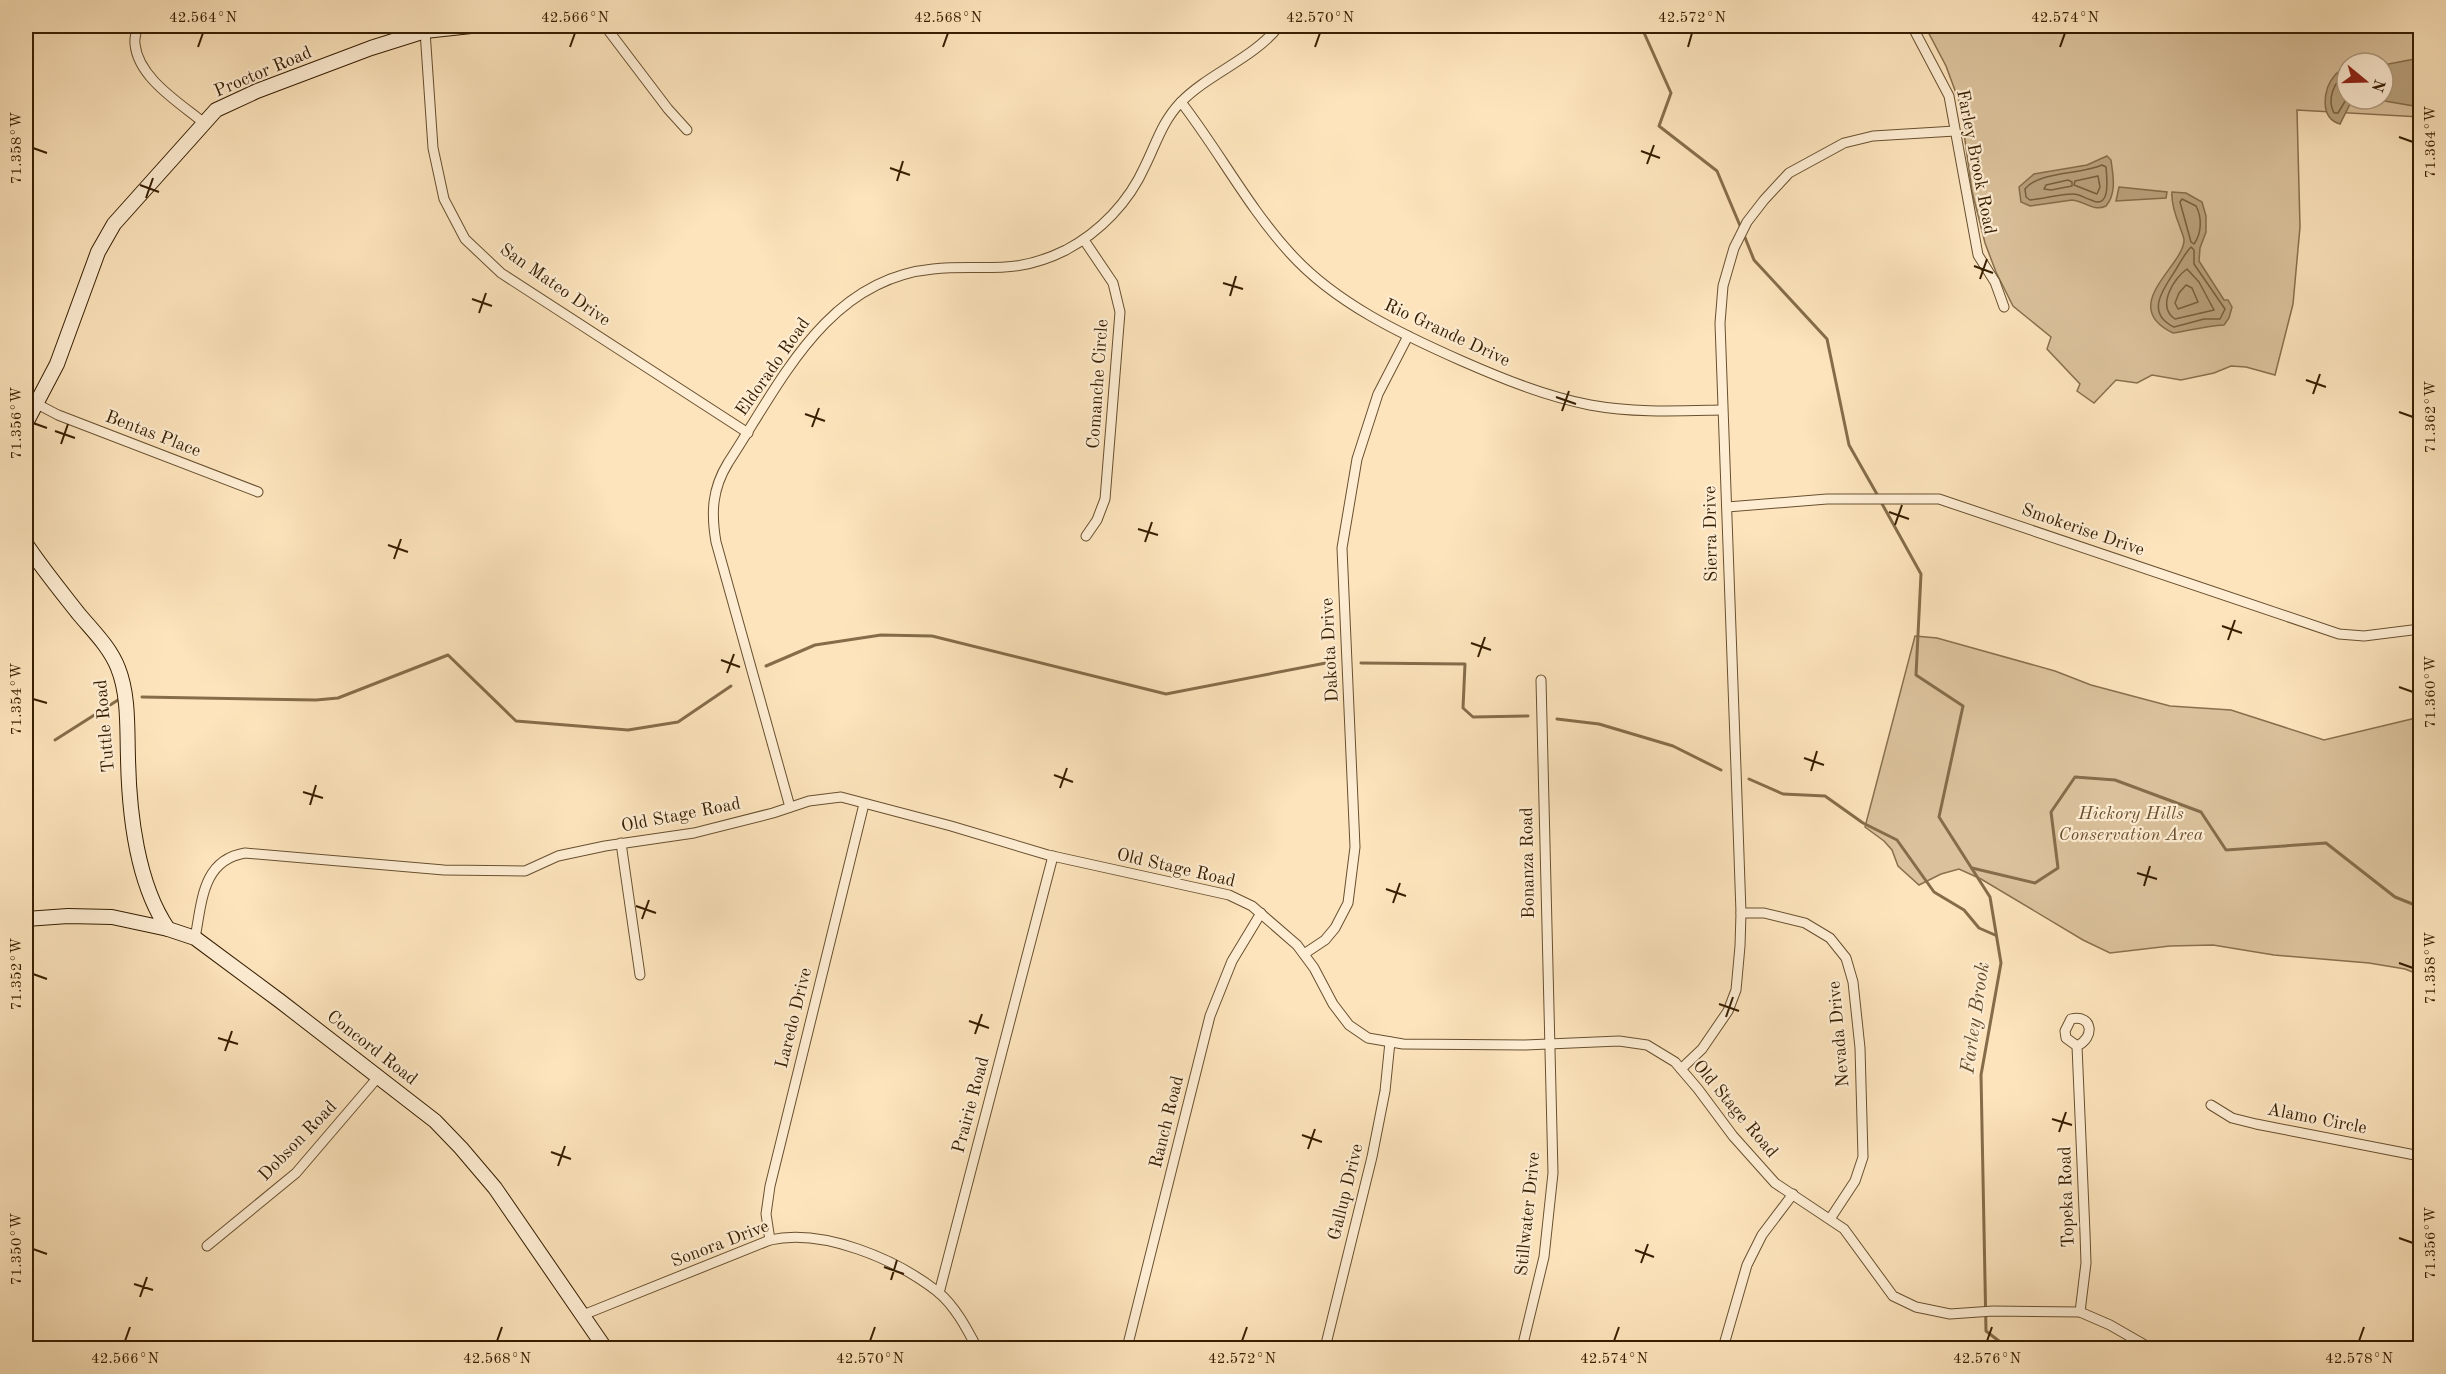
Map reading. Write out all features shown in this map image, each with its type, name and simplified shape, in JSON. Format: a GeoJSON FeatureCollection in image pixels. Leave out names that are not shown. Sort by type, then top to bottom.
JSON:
{"type":"FeatureCollection","features":[{"type":"Feature","properties":{"kind":"main road","name":"Proctor Road"},"geometry":{"type":"LineString","coordinates":[[26,423],[65,344],[98,252],[114,224],[216,110],[257,91],[371,48],[425,31],[471,26]]}},
{"type":"Feature","properties":{"kind":"main road","name":"Tuttle Road"},"geometry":{"type":"LineString","coordinates":[[26,544],[104,644],[118,668],[124,694],[129,807],[149,890],[160,918],[168,929]]}},
{"type":"Feature","properties":{"kind":"main road","name":"Concord Road"},"geometry":{"type":"LineString","coordinates":[[26,920],[68,916],[112,917],[168,929],[195,938],[380,1076],[435,1120],[495,1188],[606,1348]]}},
{"type":"Feature","properties":{"kind":"street"},"geometry":{"type":"LineString","coordinates":[[137,26],[135,43],[139,59],[151,78],[204,123]]}},
{"type":"Feature","properties":{"kind":"street"},"geometry":{"type":"LineString","coordinates":[[605,26],[668,109],[687,130]]}},
{"type":"Feature","properties":{"kind":"street","name":"Eldorado Road"},"geometry":{"type":"LineString","coordinates":[[790,807],[719,554],[713,520],[714,499],[719,480],[748,433],[818,328],[838,309],[861,293],[894,277],[926,269],[991,269],[1029,264],[1084,240],[1109,218],[1132,191],[1159,131],[1181,102],[1264,42],[1279,26]]}},
{"type":"Feature","properties":{"kind":"street","name":"Farley Brook Road"},"geometry":{"type":"LineString","coordinates":[[1912,26],[1949,96],[1978,255],[1995,282],[2004,307]]}},
{"type":"Feature","properties":{"kind":"street","name":"San Mateo Drive"},"geometry":{"type":"LineString","coordinates":[[425,31],[433,148],[444,199],[465,239],[501,273],[748,433]]}},
{"type":"Feature","properties":{"kind":"street","name":"Rio Grande Drive"},"geometry":{"type":"LineString","coordinates":[[1181,102],[1248,199],[1290,254],[1329,287],[1386,326],[1509,381],[1590,405],[1645,412],[1722,410]]}},
{"type":"Feature","properties":{"kind":"street","name":"Sierra Drive"},"geometry":{"type":"LineString","coordinates":[[1681,1069],[1702,1049],[1728,1011],[1736,990],[1741,913],[1720,322],[1724,286],[1734,248],[1747,222],[1789,173],[1844,143],[1873,136],[1955,131]]}},
{"type":"Feature","properties":{"kind":"street","name":"Comanche Circle"},"geometry":{"type":"LineString","coordinates":[[1084,240],[1113,283],[1117,295],[1120,327],[1105,500],[1097,520],[1086,536]]}},
{"type":"Feature","properties":{"kind":"street","name":"Dakota Drive"},"geometry":{"type":"LineString","coordinates":[[1304,954],[1325,940],[1335,928],[1348,903],[1355,847],[1342,548],[1355,468],[1366,427],[1378,394],[1408,336]]}},
{"type":"Feature","properties":{"kind":"street","name":"Bentas Place"},"geometry":{"type":"LineString","coordinates":[[37,404],[58,415],[258,492]]}},
{"type":"Feature","properties":{"kind":"street","name":"Smokerise Drive"},"geometry":{"type":"LineString","coordinates":[[1727,507],[1827,499],[1938,499],[2339,634],[2364,636],[2421,629]]}},
{"type":"Feature","properties":{"kind":"street","name":"Bonanza Road"},"geometry":{"type":"LineString","coordinates":[[1541,680],[1549,1045]]}},
{"type":"Feature","properties":{"kind":"street","name":"Old Stage Road"},"geometry":{"type":"LineString","coordinates":[[195,938],[204,892],[212,871],[229,855],[245,853],[444,870],[525,871],[558,856],[621,843],[694,833],[809,801],[841,797],[1053,856],[1229,895],[1252,906],[1297,945],[1333,1004],[1349,1024],[1368,1038],[1403,1044],[1469,1046],[1619,1041],[1647,1045],[1681,1069],[1733,1136],[1775,1183],[1844,1229],[1893,1296],[1916,1306],[1950,1314],[1993,1311],[2080,1312],[2110,1325],[2150,1348]]}},
{"type":"Feature","properties":{"kind":"street","name":"Laredo Drive"},"geometry":{"type":"LineString","coordinates":[[770,1240],[766,1214],[770,1186],[864,804]]}},
{"type":"Feature","properties":{"kind":"street"},"geometry":{"type":"LineString","coordinates":[[621,843],[640,975]]}},
{"type":"Feature","properties":{"kind":"street","name":"Prairie Road"},"geometry":{"type":"LineString","coordinates":[[939,1293],[1053,856]]}},
{"type":"Feature","properties":{"kind":"street","name":"Nevada Drive"},"geometry":{"type":"LineString","coordinates":[[1741,913],[1775,915],[1805,923],[1830,938],[1846,958],[1853,982],[1860,1048],[1863,1157],[1855,1181],[1830,1219]]}},
{"type":"Feature","properties":{"kind":"street","name":"Ranch Road"},"geometry":{"type":"LineString","coordinates":[[1127,1348],[1210,1016],[1232,961],[1261,914]]}},
{"type":"Feature","properties":{"kind":"street","name":"Gallup Drive"},"geometry":{"type":"LineString","coordinates":[[1324,1348],[1372,1157],[1385,1091],[1390,1042]]}},
{"type":"Feature","properties":{"kind":"street","name":"Stillwater Drive"},"geometry":{"type":"LineString","coordinates":[[1522,1348],[1544,1257],[1553,1173],[1549,1045]]}},
{"type":"Feature","properties":{"kind":"street","name":"Topeka Road"},"geometry":{"type":"LineString","coordinates":[[2077,1046],[2086,1263],[2080,1312]]}},
{"type":"Feature","properties":{"kind":"street","name":"Dobson Road"},"geometry":{"type":"LineString","coordinates":[[207,1246],[296,1173],[380,1076]]}},
{"type":"Feature","properties":{"kind":"street","name":"Alamo Circle"},"geometry":{"type":"LineString","coordinates":[[2211,1105],[2232,1118],[2256,1124],[2421,1156]]}},
{"type":"Feature","properties":{"kind":"street"},"geometry":{"type":"LineString","coordinates":[[1723,1348],[1747,1265],[1762,1235],[1793,1194]]}},
{"type":"Feature","properties":{"kind":"street","name":"Sonora Drive"},"geometry":{"type":"LineString","coordinates":[[583,1316],[770,1240],[802,1237],[834,1243],[899,1267],[939,1293],[957,1314],[977,1348]]}},
{"type":"Feature","properties":{"kind":"green space"},"geometry":{"type":"Polygon","coordinates":[[[1925,26],[2420,26],[2420,117],[2297,110],[2300,227],[2293,304],[2275,375],[2246,367],[2231,366],[2214,373],[2181,380],[2152,375],[2137,383],[2116,380],[2094,403],[2077,391],[2080,384],[2047,349],[2051,337],[2013,306],[1996,272],[1985,243],[1972,191],[1960,104],[1946,66],[1925,26]]]}},
{"type":"Feature","properties":{"kind":"green space","name":"Hickory Hills Conservation Area"},"geometry":{"type":"Polygon","coordinates":[[[1915,636],[1937,638],[2055,671],[2091,685],[2170,706],[2231,710],[2324,740],[2420,717],[2420,975],[2405,969],[2369,963],[2274,955],[2213,945],[2170,946],[2110,953],[2083,940],[1981,879],[1959,869],[1941,874],[1919,885],[1898,866],[1892,850],[1884,841],[1865,827],[1915,636]]]}},
{"type":"Feature","properties":{"kind":"water"},"geometry":{"type":"Polygon","coordinates":[[[2420,58],[2420,107],[2395,103],[2395,63],[2420,58]]]}},
{"type":"Feature","properties":{"kind":"water"},"geometry":{"type":"Polygon","coordinates":[[[2335,75],[2335,111],[2346,111],[2340,124],[2333,121],[2326,110],[2326,95],[2335,75]]]}},
{"type":"Feature","properties":{"kind":"water"},"geometry":{"type":"Polygon","coordinates":[[[2107,156],[2111,160],[2113,184],[2112,195],[2106,206],[2097,208],[2072,200],[2030,206],[2021,202],[2019,187],[2034,174],[2087,165],[2107,156]]]}},
{"type":"Feature","properties":{"kind":"water"},"geometry":{"type":"Polygon","coordinates":[[[2119,187],[2167,192],[2166,198],[2116,201],[2119,187]]]}},
{"type":"Feature","properties":{"kind":"water"},"geometry":{"type":"Polygon","coordinates":[[[2172,192],[2186,193],[2202,202],[2206,216],[2206,232],[2200,248],[2199,261],[2224,300],[2228,300],[2232,307],[2224,325],[2173,333],[2157,322],[2151,311],[2152,299],[2158,286],[2181,250],[2184,240],[2174,210],[2172,192]]]}},
{"type":"Feature","properties":{"kind":"waterway","name":"Farley Brook"},"geometry":{"type":"LineString","coordinates":[[1641,26],[1671,93],[1659,126],[1717,171],[1741,228]]}},
{"type":"Feature","properties":{"kind":"waterway","name":"Farley Brook"},"geometry":{"type":"LineString","coordinates":[[1744,235],[1754,260],[1827,339],[1849,445],[1878,496]]}},
{"type":"Feature","properties":{"kind":"waterway","name":"Farley Brook"},"geometry":{"type":"LineString","coordinates":[[1881,502],[1921,574],[1916,675],[1963,706],[1939,817],[1990,897],[2001,963],[1981,1075],[1986,1331],[2008,1348]]}},
{"type":"Feature","properties":{"kind":"waterway"},"geometry":{"type":"LineString","coordinates":[[766,666],[815,645],[881,635],[932,636],[1166,694],[1331,662]]}},
{"type":"Feature","properties":{"kind":"waterway"},"geometry":{"type":"LineString","coordinates":[[142,697],[316,700],[338,698],[448,655],[516,721],[628,730],[678,722],[731,686]]}},
{"type":"Feature","properties":{"kind":"waterway"},"geometry":{"type":"LineString","coordinates":[[1361,663],[1465,664],[1463,708],[1473,717],[1528,716]]}},
{"type":"Feature","properties":{"kind":"waterway"},"geometry":{"type":"LineString","coordinates":[[55,740],[118,700]]}},
{"type":"Feature","properties":{"kind":"waterway"},"geometry":{"type":"LineString","coordinates":[[1557,719],[1599,724],[1673,746],[1721,770]]}},
{"type":"Feature","properties":{"kind":"waterway"},"geometry":{"type":"LineString","coordinates":[[1972,868],[2035,883],[2058,868],[2051,812],[2075,777],[2115,780],[2201,812],[2226,850],[2326,843],[2395,897],[2420,907]]}},
{"type":"Feature","properties":{"kind":"waterway"},"geometry":{"type":"LineString","coordinates":[[1749,779],[1783,794],[1825,796],[1863,823],[1897,840],[1934,892],[1964,910],[1979,928],[1995,935]]}}]}
